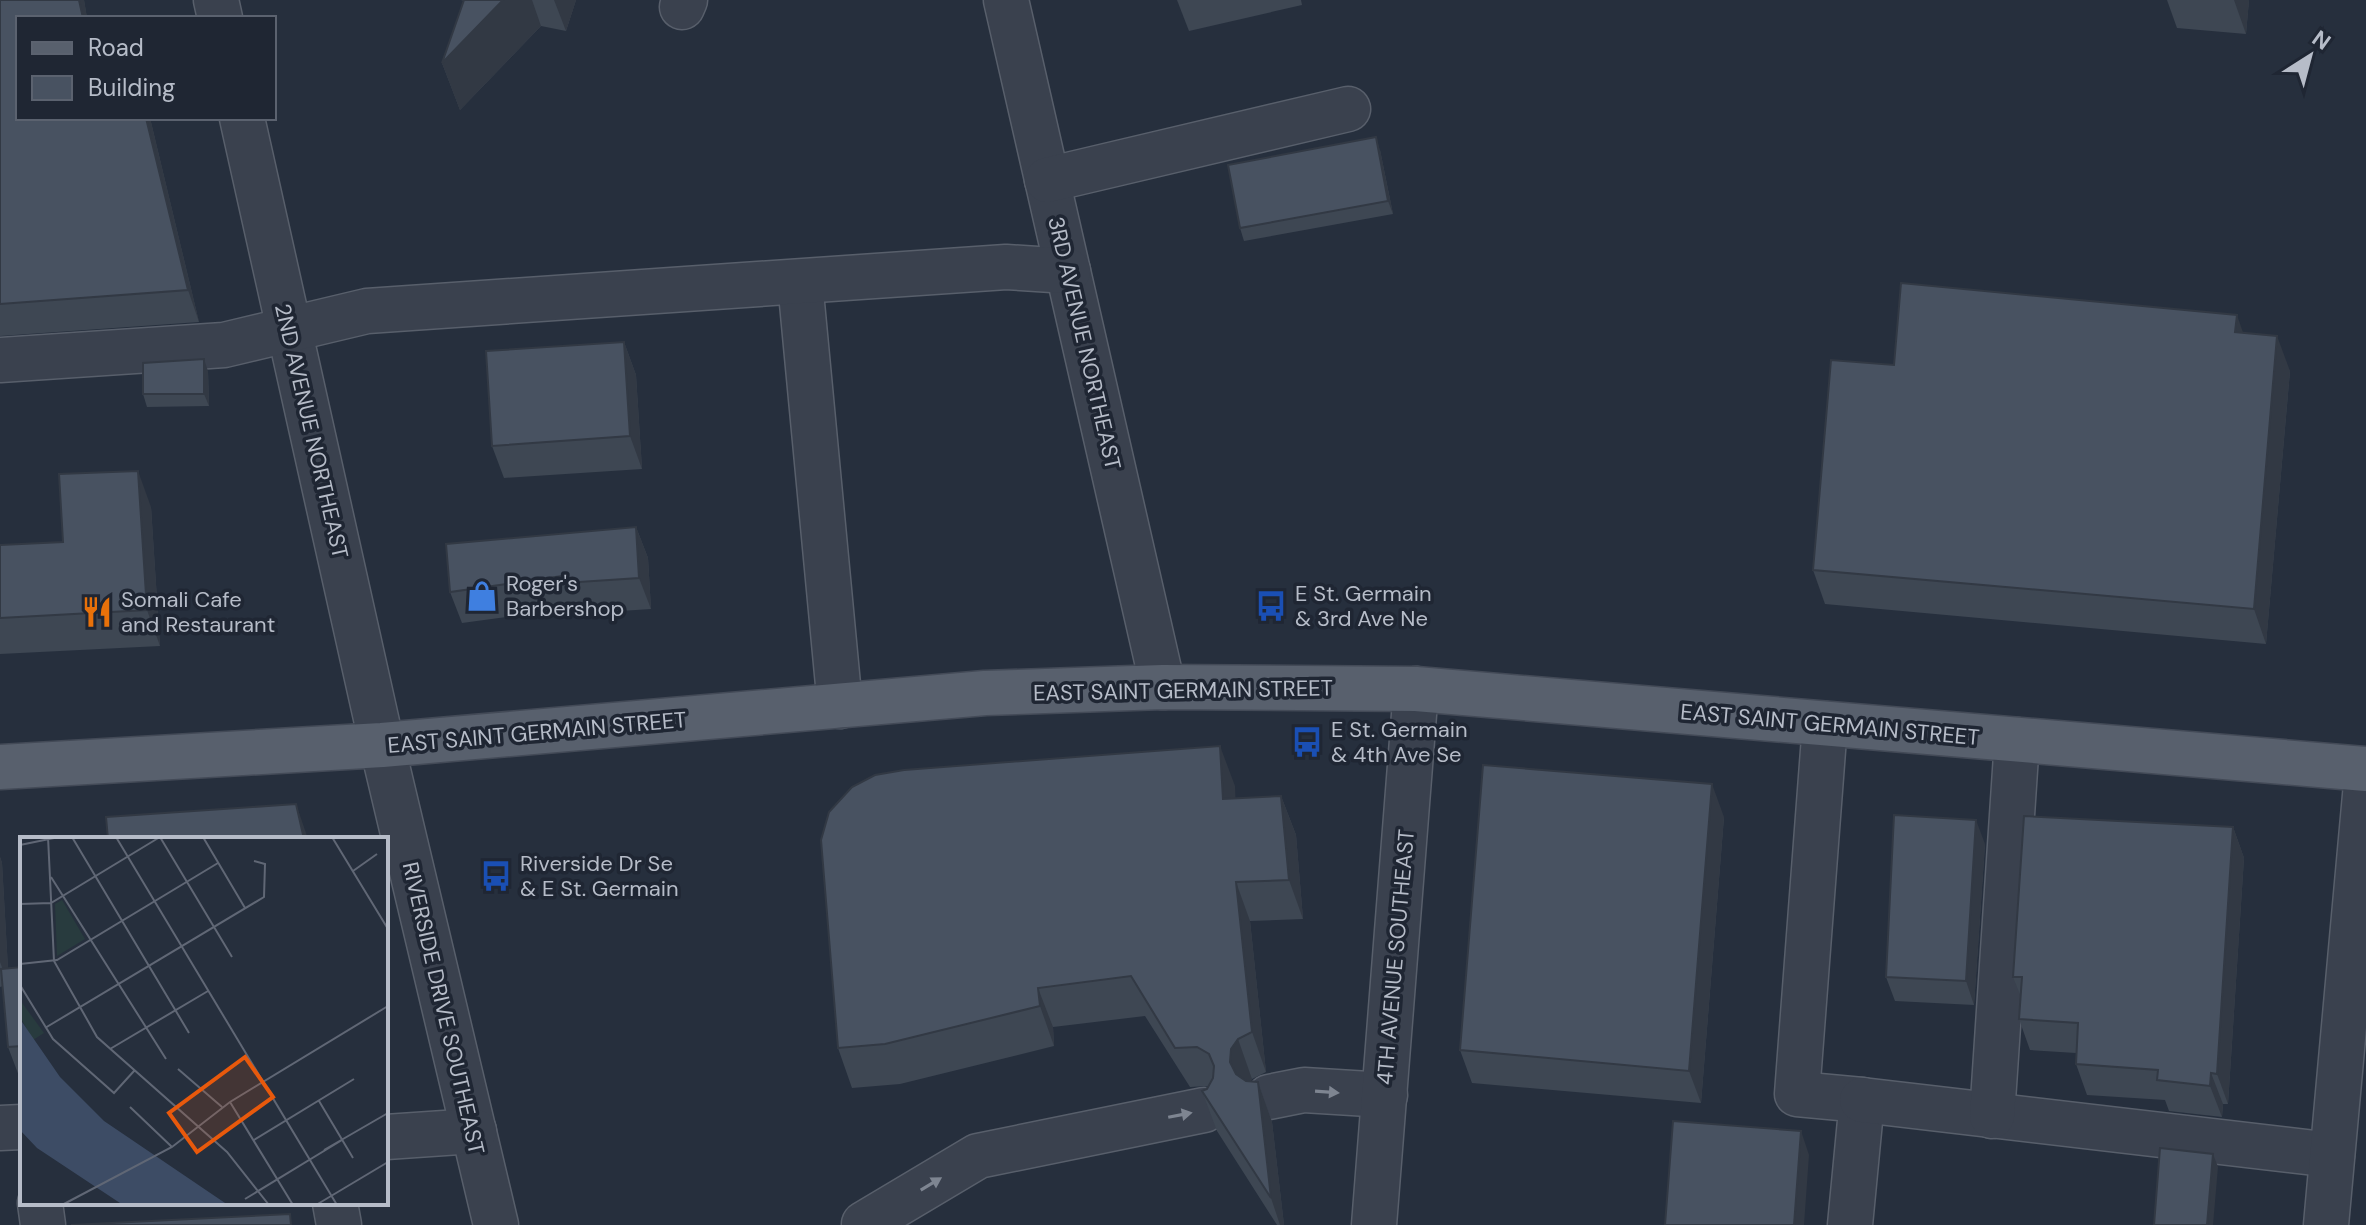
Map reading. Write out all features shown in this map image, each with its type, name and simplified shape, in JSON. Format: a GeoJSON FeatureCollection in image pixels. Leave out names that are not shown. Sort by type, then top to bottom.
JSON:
{"type":"FeatureCollection","features":[{"type":"Feature","properties":{"kind":"main road","name":"EAST SAINT GERMAIN STREET"},"geometry":{"type":"LineString","coordinates":[[0,767],[382,745],[985,693],[1163,687],[1416,689],[2366,769]]}},
{"type":"Feature","properties":{"kind":"street","name":"3RD AVENUE NORTHEAST"},"geometry":{"type":"LineString","coordinates":[[1006,0],[1163,687]]}},
{"type":"Feature","properties":{"kind":"street"},"geometry":{"type":"LineString","coordinates":[[1047,180],[1348,109]]}},
{"type":"Feature","properties":{"kind":"street","name":"2ND AVENUE NORTHEAST"},"geometry":{"type":"LineString","coordinates":[[242,120],[382,745]]}},
{"type":"Feature","properties":{"kind":"street"},"geometry":{"type":"LineString","coordinates":[[0,360],[224,345],[367,311],[1006,267],[1068,271]]}},
{"type":"Feature","properties":{"kind":"street"},"geometry":{"type":"LineString","coordinates":[[800,282],[840,706]]}},
{"type":"Feature","properties":{"kind":"street","name":"4TH AVENUE SOUTHEAST"},"geometry":{"type":"LineString","coordinates":[[1374,1225],[1416,689]]}},
{"type":"Feature","properties":{"kind":"street"},"geometry":{"type":"LineString","coordinates":[[1825,724],[1797,1094],[2332,1155]]}},
{"type":"Feature","properties":{"kind":"street"},"geometry":{"type":"LineString","coordinates":[[1992,1116],[2017,740]]}},
{"type":"Feature","properties":{"kind":"street","name":"RIVERSIDE DRIVE SOUTHEAST"},"geometry":{"type":"LineString","coordinates":[[382,745],[496,1225]]}},
{"type":"Feature","properties":{"kind":"street"},"geometry":{"type":"LineString","coordinates":[[2326,1225],[2366,784]]}},
{"type":"Feature","properties":{"kind":"street"},"geometry":{"type":"LineString","coordinates":[[1269,1097],[1304,1090],[1385,1095]]}},
{"type":"Feature","properties":{"kind":"street"},"geometry":{"type":"LineString","coordinates":[[1850,1225],[1862,1100]]}},
{"type":"Feature","properties":{"kind":"street"},"geometry":{"type":"LineString","coordinates":[[864,1224],[978,1156],[1204,1110]]}},
{"type":"Feature","properties":{"kind":"street"},"geometry":{"type":"LineString","coordinates":[[0,1128],[20,1127]]}},
{"type":"Feature","properties":{"kind":"street"},"geometry":{"type":"LineString","coordinates":[[388,1137],[474,1131]]}},
{"type":"Feature","properties":{"kind":"street"},"geometry":{"type":"LineString","coordinates":[[40,1205],[43,1225]]}},
{"type":"Feature","properties":{"kind":"street"},"geometry":{"type":"LineString","coordinates":[[335,1205],[339,1225]]}},
{"type":"Feature","properties":{"kind":"building"},"geometry":{"type":"Polygon","coordinates":[[[0,0],[79,0],[83,16],[16,16],[16,120],[146,120],[188,290],[0,304],[0,0]]]}},
{"type":"Feature","properties":{"kind":"building"},"geometry":{"type":"Polygon","coordinates":[[[464,0],[503,0],[442,63],[464,0]]]}},
{"type":"Feature","properties":{"kind":"building"},"geometry":{"type":"Polygon","coordinates":[[[1376,137],[1388,201],[1240,228],[1228,165],[1376,137]]]}},
{"type":"Feature","properties":{"kind":"building"},"geometry":{"type":"Polygon","coordinates":[[[1901,283],[2237,315],[2235,332],[2277,336],[2254,609],[1813,570],[1831,360],[1894,365],[1901,283]]]}},
{"type":"Feature","properties":{"kind":"building"},"geometry":{"type":"Polygon","coordinates":[[[624,342],[630,436],[492,446],[486,351],[624,342]]]}},
{"type":"Feature","properties":{"kind":"building"},"geometry":{"type":"Polygon","coordinates":[[[204,359],[204,394],[143,394],[143,363],[204,359]]]}},
{"type":"Feature","properties":{"kind":"building"},"geometry":{"type":"Polygon","coordinates":[[[138,471],[147,610],[0,618],[0,545],[63,542],[59,474],[138,471]]]}},
{"type":"Feature","properties":{"kind":"building"},"geometry":{"type":"Polygon","coordinates":[[[636,527],[639,578],[564,583],[563,576],[450,592],[446,544],[636,527]]]}},
{"type":"Feature","properties":{"kind":"building"},"geometry":{"type":"Polygon","coordinates":[[[1220,746],[1223,799],[1281,796],[1289,880],[1236,882],[1252,1032],[1238,1039],[1231,1049],[1230,1062],[1236,1074],[1246,1081],[1258,1082],[1271,1198],[1202,1091],[1207,1089],[1213,1078],[1214,1066],[1209,1054],[1197,1047],[1175,1048],[1131,976],[1038,988],[1040,1006],[885,1044],[838,1048],[821,840],[829,812],[852,787],[875,775],[904,770],[1220,746]]]}},
{"type":"Feature","properties":{"kind":"building"},"geometry":{"type":"Polygon","coordinates":[[[1483,765],[1712,784],[1689,1071],[1460,1050],[1483,765]]]}},
{"type":"Feature","properties":{"kind":"building"},"geometry":{"type":"Polygon","coordinates":[[[296,804],[304,837],[108,837],[106,817],[296,804]]]}},
{"type":"Feature","properties":{"kind":"building"},"geometry":{"type":"Polygon","coordinates":[[[1894,815],[1976,820],[1966,981],[1886,977],[1894,815]]]}},
{"type":"Feature","properties":{"kind":"building"},"geometry":{"type":"Polygon","coordinates":[[[2024,816],[2233,827],[2217,1074],[2211,1073],[2210,1086],[2157,1080],[2158,1070],[2076,1064],[2078,1023],[2019,1019],[2022,977],[2013,977],[2024,816]]]}},
{"type":"Feature","properties":{"kind":"building"},"geometry":{"type":"Polygon","coordinates":[[[20,967],[20,1046],[8,1047],[1,969],[20,967]]]}},
{"type":"Feature","properties":{"kind":"building"},"geometry":{"type":"Polygon","coordinates":[[[1673,1121],[1801,1131],[1794,1225],[1665,1225],[1673,1121]]]}},
{"type":"Feature","properties":{"kind":"building"},"geometry":{"type":"Polygon","coordinates":[[[2160,1148],[2213,1154],[2207,1225],[2154,1225],[2160,1148]]]}},
{"type":"Feature","properties":{"kind":"building"},"geometry":{"type":"Polygon","coordinates":[[[290,1214],[291,1225],[71,1225],[290,1214]]]}},
{"type":"Feature","properties":{"kind":"place","name":"Roger's Barbershop"},"geometry":{"type":"Point","coordinates":[482,596]}},
{"type":"Feature","properties":{"kind":"place","name":"E St. Germain & 3rd Ave Ne"},"geometry":{"type":"Point","coordinates":[1271,606]}},
{"type":"Feature","properties":{"kind":"place","name":"Somali Cafe and Restaurant"},"geometry":{"type":"Point","coordinates":[97,612]}},
{"type":"Feature","properties":{"kind":"place","name":"E St. Germain & 4th Ave Se"},"geometry":{"type":"Point","coordinates":[1307,742]}},
{"type":"Feature","properties":{"kind":"place","name":"Riverside Dr Se & E St. Germain"},"geometry":{"type":"Point","coordinates":[496,876]}}]}
